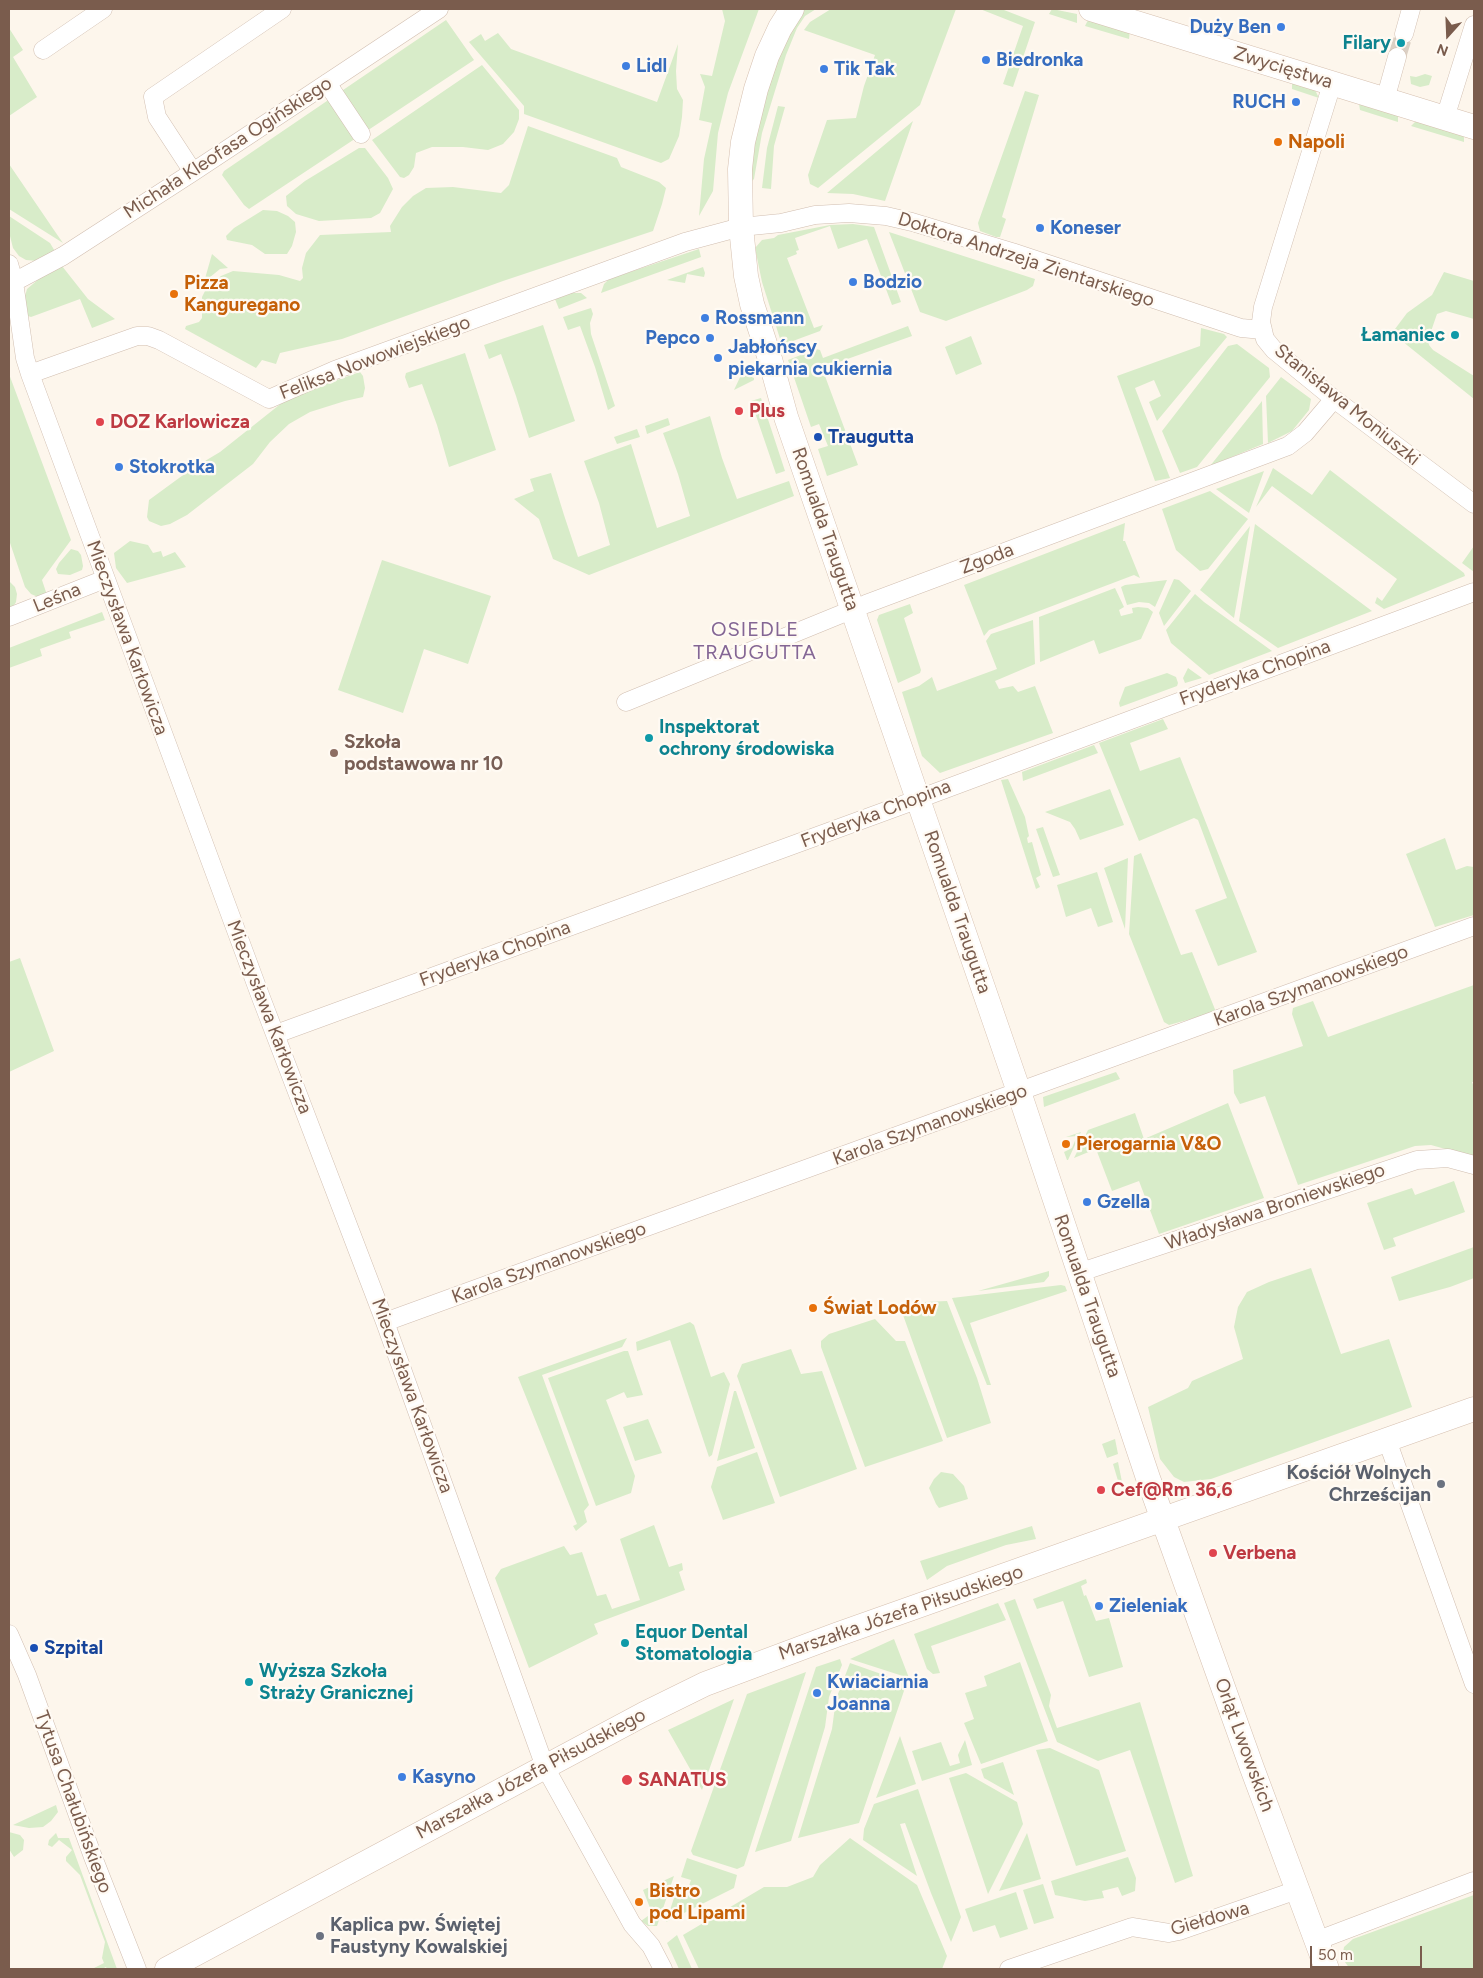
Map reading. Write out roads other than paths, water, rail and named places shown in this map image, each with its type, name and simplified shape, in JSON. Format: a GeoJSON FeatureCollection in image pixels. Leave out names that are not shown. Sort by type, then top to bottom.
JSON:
{"type":"FeatureCollection","features":[{"type":"Feature","properties":{"kind":"main road","name":"Romualda Traugutta"},"geometry":{"type":"LineString","coordinates":[[774,9],[754,55],[734,131],[728,171],[739,278],[752,304],[786,417],[854,609],[1163,1520]]}},
{"type":"Feature","properties":{"kind":"main road","name":"Romualda Traugutta"},"geometry":{"type":"LineString","coordinates":[[734,229],[743,142],[752,104],[767,56],[780,28],[792,9]]}},
{"type":"Feature","properties":{"kind":"main road","name":"Zwycięstwa"},"geometry":{"type":"LineString","coordinates":[[1091,9],[1474,127]]}},
{"type":"Feature","properties":{"kind":"main road","name":"Marszałka Józefa Piłsudskiego"},"geometry":{"type":"LineString","coordinates":[[167,1969],[667,1702],[734,1672],[1474,1409]]}},
{"type":"Feature","properties":{"kind":"main road","name":"Orląt Lwowskich"},"geometry":{"type":"LineString","coordinates":[[1163,1520],[1327,1969]]}},
{"type":"Feature","properties":{"kind":"street"},"geometry":{"type":"LineString","coordinates":[[193,172],[157,117],[153,97],[282,9]]}},
{"type":"Feature","properties":{"kind":"street","name":"Michała Kleofasa Ogińskiego"},"geometry":{"type":"LineString","coordinates":[[14,282],[63,256],[439,9]]}},
{"type":"Feature","properties":{"kind":"street"},"geometry":{"type":"LineString","coordinates":[[1404,34],[1411,9]]}},
{"type":"Feature","properties":{"kind":"street"},"geometry":{"type":"LineString","coordinates":[[43,50],[95,11]]}},
{"type":"Feature","properties":{"kind":"street"},"geometry":{"type":"LineString","coordinates":[[1445,118],[1474,25]]}},
{"type":"Feature","properties":{"kind":"street"},"geometry":{"type":"LineString","coordinates":[[1385,100],[1397,57]]}},
{"type":"Feature","properties":{"kind":"street"},"geometry":{"type":"LineString","coordinates":[[328,83],[361,134]]}},
{"type":"Feature","properties":{"kind":"street","name":"Stanisława Moniuszki"},"geometry":{"type":"LineString","coordinates":[[1332,84],[1263,307],[1261,322],[1265,339],[1274,350],[1334,399],[1474,504]]}},
{"type":"Feature","properties":{"kind":"street","name":"Doktora Andrzeja Zientarskiego"},"geometry":{"type":"LineString","coordinates":[[734,229],[781,223],[815,215],[849,213],[886,216],[1012,252],[1241,328],[1263,330]]}},
{"type":"Feature","properties":{"kind":"street","name":"Feliksa Nowowiejskiego"},"geometry":{"type":"LineString","coordinates":[[30,374],[137,336],[148,336],[159,340],[269,399],[343,367],[686,242],[734,229]]}},
{"type":"Feature","properties":{"kind":"street","name":"Mieczysława Karłowicza"},"geometry":{"type":"LineString","coordinates":[[9,264],[14,282],[25,358],[30,374],[105,579],[385,1322],[545,1767],[632,1924],[651,1946],[663,1969]]}},
{"type":"Feature","properties":{"kind":"street","name":"Zgoda"},"geometry":{"type":"LineString","coordinates":[[626,702],[854,609],[1288,446],[1305,433],[1334,399]]}},
{"type":"Feature","properties":{"kind":"street","name":"Leśna"},"geometry":{"type":"LineString","coordinates":[[9,616],[105,579]]}},
{"type":"Feature","properties":{"kind":"street","name":"Fryderyka Chopina"},"geometry":{"type":"LineString","coordinates":[[276,1034],[918,799],[1474,592]]}},
{"type":"Feature","properties":{"kind":"street","name":"Karola Szymanowskiego"},"geometry":{"type":"LineString","coordinates":[[385,1322],[1474,926]]}},
{"type":"Feature","properties":{"kind":"street","name":"Władysława Broniewskiego"},"geometry":{"type":"LineString","coordinates":[[1078,1273],[1417,1160],[1448,1158],[1474,1165]]}},
{"type":"Feature","properties":{"kind":"street"},"geometry":{"type":"LineString","coordinates":[[1387,1440],[1474,1684]]}},
{"type":"Feature","properties":{"kind":"street","name":"Tytusa Chałubińskiego"},"geometry":{"type":"LineString","coordinates":[[9,1634],[27,1675],[92,1856],[137,1969]]}},
{"type":"Feature","properties":{"kind":"street"},"geometry":{"type":"LineString","coordinates":[[1316,1941],[1474,1882]]}},
{"type":"Feature","properties":{"kind":"street","name":"Giełdowa"},"geometry":{"type":"LineString","coordinates":[[1008,1969],[1132,1927],[1169,1933],[1180,1932],[1297,1890]]}},
{"type":"Feature","properties":{"kind":"tunnel"},"geometry":{"type":"LineString","coordinates":[[1397,57],[1404,34]]}},
{"type":"Feature","properties":{"kind":"place","name":"Duży Ben"},"geometry":{"type":"Point","coordinates":[1281,27]}},
{"type":"Feature","properties":{"kind":"place","name":"Filary"},"geometry":{"type":"Point","coordinates":[1401,43]}},
{"type":"Feature","properties":{"kind":"place","name":"Biedronka"},"geometry":{"type":"Point","coordinates":[986,60]}},
{"type":"Feature","properties":{"kind":"place","name":"Lidl"},"geometry":{"type":"Point","coordinates":[626,66]}},
{"type":"Feature","properties":{"kind":"place","name":"Tik Tak"},"geometry":{"type":"Point","coordinates":[824,69]}},
{"type":"Feature","properties":{"kind":"place","name":"RUCH"},"geometry":{"type":"Point","coordinates":[1296,102]}},
{"type":"Feature","properties":{"kind":"place","name":"Napoli"},"geometry":{"type":"Point","coordinates":[1278,142]}},
{"type":"Feature","properties":{"kind":"place","name":"Koneser"},"geometry":{"type":"Point","coordinates":[1040,228]}},
{"type":"Feature","properties":{"kind":"place","name":"Bodzio"},"geometry":{"type":"Point","coordinates":[853,282]}},
{"type":"Feature","properties":{"kind":"place","name":"Pizza Kanguregano"},"geometry":{"type":"Point","coordinates":[174,294]}},
{"type":"Feature","properties":{"kind":"place","name":"Rossmann"},"geometry":{"type":"Point","coordinates":[705,318]}},
{"type":"Feature","properties":{"kind":"place","name":"Łamaniec"},"geometry":{"type":"Point","coordinates":[1455,335]}},
{"type":"Feature","properties":{"kind":"place","name":"Pepco"},"geometry":{"type":"Point","coordinates":[710,338]}},
{"type":"Feature","properties":{"kind":"place","name":"Jabłońscy piekarnia cukiernia"},"geometry":{"type":"Point","coordinates":[718,358]}},
{"type":"Feature","properties":{"kind":"place","name":"Plus"},"geometry":{"type":"Point","coordinates":[739,411]}},
{"type":"Feature","properties":{"kind":"place","name":"DOZ Karlowicza"},"geometry":{"type":"Point","coordinates":[100,422]}},
{"type":"Feature","properties":{"kind":"place","name":"Traugutta"},"geometry":{"type":"Point","coordinates":[818,437]}},
{"type":"Feature","properties":{"kind":"place","name":"Stokrotka"},"geometry":{"type":"Point","coordinates":[119,467]}},
{"type":"Feature","properties":{"kind":"place","name":"Inspektorat ochrony środowiska"},"geometry":{"type":"Point","coordinates":[649,738]}},
{"type":"Feature","properties":{"kind":"place","name":"Szkoła podstawowa nr 10"},"geometry":{"type":"Point","coordinates":[334,753]}},
{"type":"Feature","properties":{"kind":"place","name":"Pierogarnia V&O"},"geometry":{"type":"Point","coordinates":[1066,1144]}},
{"type":"Feature","properties":{"kind":"place","name":"Gzella"},"geometry":{"type":"Point","coordinates":[1087,1202]}},
{"type":"Feature","properties":{"kind":"place","name":"Świat Lodów"},"geometry":{"type":"Point","coordinates":[813,1308]}},
{"type":"Feature","properties":{"kind":"place","name":"Kościół Wolnych Chrześcijan"},"geometry":{"type":"Point","coordinates":[1441,1484]}},
{"type":"Feature","properties":{"kind":"place","name":"Cef@Rm 36,6"},"geometry":{"type":"Point","coordinates":[1101,1490]}},
{"type":"Feature","properties":{"kind":"place","name":"Verbena"},"geometry":{"type":"Point","coordinates":[1213,1553]}},
{"type":"Feature","properties":{"kind":"place","name":"Zieleniak"},"geometry":{"type":"Point","coordinates":[1099,1606]}},
{"type":"Feature","properties":{"kind":"place","name":"Equor Dental Stomatologia"},"geometry":{"type":"Point","coordinates":[625,1643]}},
{"type":"Feature","properties":{"kind":"place","name":"Szpital"},"geometry":{"type":"Point","coordinates":[34,1648]}},
{"type":"Feature","properties":{"kind":"place","name":"Wyższa Szkoła Straży Granicznej"},"geometry":{"type":"Point","coordinates":[249,1682]}},
{"type":"Feature","properties":{"kind":"place","name":"Kwiaciarnia Joanna"},"geometry":{"type":"Point","coordinates":[817,1693]}},
{"type":"Feature","properties":{"kind":"place","name":"Kasyno"},"geometry":{"type":"Point","coordinates":[402,1777]}},
{"type":"Feature","properties":{"kind":"place","name":"SANATUS"},"geometry":{"type":"Point","coordinates":[627,1780]}},
{"type":"Feature","properties":{"kind":"place","name":"Bistro pod Lipami"},"geometry":{"type":"Point","coordinates":[639,1902]}},
{"type":"Feature","properties":{"kind":"place","name":"Kaplica pw. Świętej Faustyny Kowalskiej"},"geometry":{"type":"Point","coordinates":[320,1936]}},
{"type":"Feature","properties":{"kind":"district","name":"OSIEDLE TRAUGUTTA"},"geometry":{"type":"Point","coordinates":[755,642]}}]}
